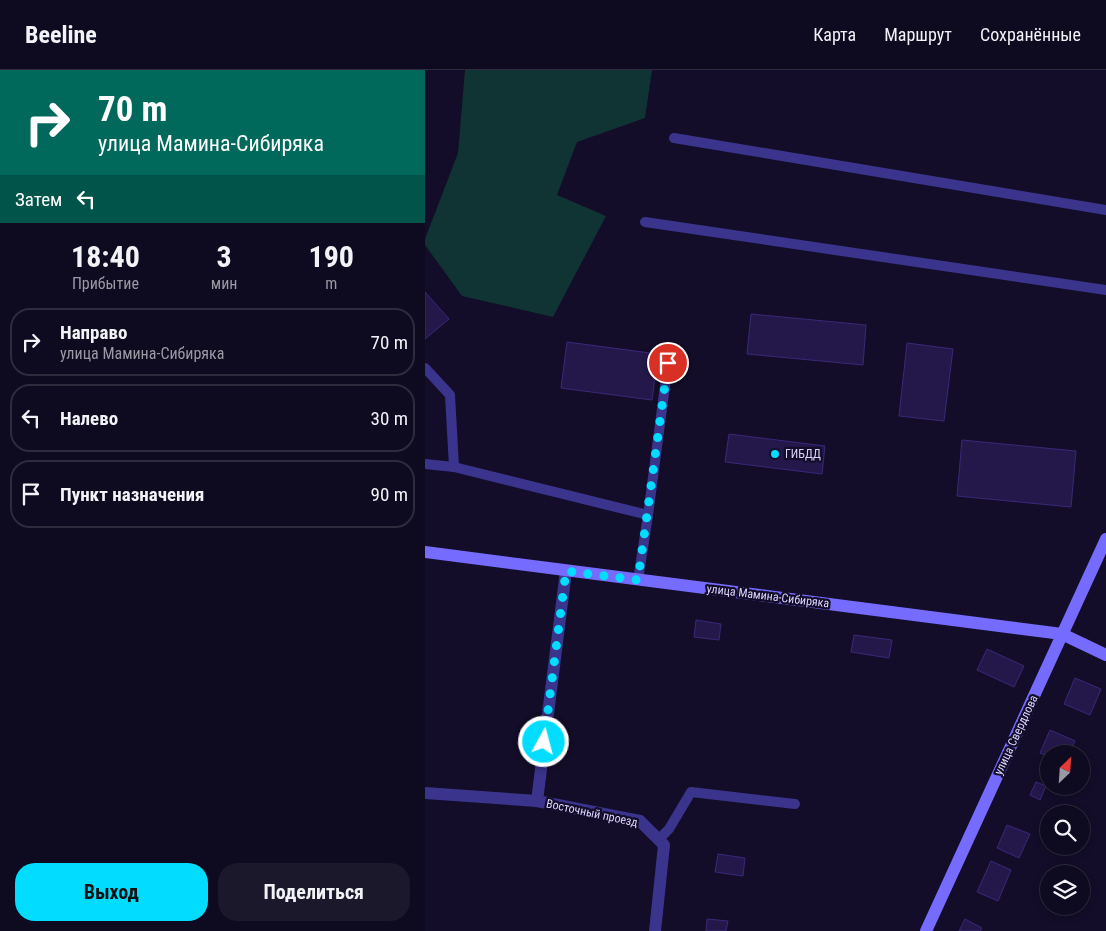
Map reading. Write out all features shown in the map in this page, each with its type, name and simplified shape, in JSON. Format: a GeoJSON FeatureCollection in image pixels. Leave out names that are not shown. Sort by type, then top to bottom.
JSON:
{"type":"FeatureCollection","features":[{"type":"Feature","properties":{"kind":"main road","name":"улица Свердлова"},"geometry":{"type":"LineString","coordinates":[[926,931],[1106,539]]}},
{"type":"Feature","properties":{"kind":"main road","name":"улица Мамина-Сибиряка"},"geometry":{"type":"LineString","coordinates":[[425,552],[1062,634],[1106,655]]}},
{"type":"Feature","properties":{"kind":"street","name":"Восточный проезд"},"geometry":{"type":"LineString","coordinates":[[566,571],[537,801],[640,821],[659,840]]}},
{"type":"Feature","properties":{"kind":"street"},"geometry":{"type":"LineString","coordinates":[[425,793],[537,801]]}},
{"type":"Feature","properties":{"kind":"street"},"geometry":{"type":"LineString","coordinates":[[655,931],[664,845],[659,840]]}},
{"type":"Feature","properties":{"kind":"lane"},"geometry":{"type":"LineString","coordinates":[[673,138],[1106,210]]}},
{"type":"Feature","properties":{"kind":"lane"},"geometry":{"type":"LineString","coordinates":[[645,222],[1106,290]]}},
{"type":"Feature","properties":{"kind":"lane"},"geometry":{"type":"LineString","coordinates":[[638,580],[668,363]]}},
{"type":"Feature","properties":{"kind":"lane"},"geometry":{"type":"LineString","coordinates":[[425,368],[450,395],[454,467]]}},
{"type":"Feature","properties":{"kind":"lane"},"geometry":{"type":"LineString","coordinates":[[425,464],[454,467],[648,515]]}},
{"type":"Feature","properties":{"kind":"lane"},"geometry":{"type":"LineString","coordinates":[[659,840],[669,829],[691,792],[795,804]]}},
{"type":"Feature","properties":{"kind":"green space"},"geometry":{"type":"Polygon","coordinates":[[[465,70],[652,70],[645,118],[577,142],[557,195],[606,216],[553,317],[462,296],[425,245],[425,239],[458,153],[465,70]]]}},
{"type":"Feature","properties":{"kind":"building"},"geometry":{"type":"Polygon","coordinates":[[[425,292],[449,319],[425,339],[425,292]]]}},
{"type":"Feature","properties":{"kind":"building"},"geometry":{"type":"Polygon","coordinates":[[[751,314],[866,325],[863,365],[747,354],[751,314]]]}},
{"type":"Feature","properties":{"kind":"building"},"geometry":{"type":"Polygon","coordinates":[[[567,342],[658,354],[652,400],[561,388],[567,342]]]}},
{"type":"Feature","properties":{"kind":"building"},"geometry":{"type":"Polygon","coordinates":[[[907,343],[953,349],[944,421],[899,416],[907,343]]]}},
{"type":"Feature","properties":{"kind":"building","name":"ГИБДД"},"geometry":{"type":"Polygon","coordinates":[[[729,434],[825,446],[822,474],[725,462],[729,434]]]}},
{"type":"Feature","properties":{"kind":"building"},"geometry":{"type":"Polygon","coordinates":[[[962,440],[1076,451],[1071,507],[957,496],[962,440]]]}},
{"type":"Feature","properties":{"kind":"building"},"geometry":{"type":"Polygon","coordinates":[[[696,620],[721,624],[719,640],[694,637],[696,620]]]}},
{"type":"Feature","properties":{"kind":"building"},"geometry":{"type":"Polygon","coordinates":[[[854,635],[892,640],[889,658],[851,652],[854,635]]]}},
{"type":"Feature","properties":{"kind":"building"},"geometry":{"type":"Polygon","coordinates":[[[987,649],[1024,666],[1014,687],[977,670],[987,649]]]}},
{"type":"Feature","properties":{"kind":"building"},"geometry":{"type":"Polygon","coordinates":[[[1075,678],[1101,689],[1090,715],[1064,704],[1075,678]]]}},
{"type":"Feature","properties":{"kind":"building"},"geometry":{"type":"Polygon","coordinates":[[[1050,730],[1075,741],[1073,745],[1043,745],[1050,730]]]}},
{"type":"Feature","properties":{"kind":"building"},"geometry":{"type":"Polygon","coordinates":[[[1036,782],[1040,784],[1040,795],[1042,795],[1040,800],[1030,795],[1036,782]]]}},
{"type":"Feature","properties":{"kind":"building"},"geometry":{"type":"Polygon","coordinates":[[[1007,825],[1030,834],[1019,858],[997,848],[1007,825]]]}},
{"type":"Feature","properties":{"kind":"building"},"geometry":{"type":"Polygon","coordinates":[[[718,854],[745,858],[743,876],[715,872],[718,854]]]}},
{"type":"Feature","properties":{"kind":"building"},"geometry":{"type":"Polygon","coordinates":[[[991,861],[1011,870],[998,901],[977,892],[991,861]]]}},
{"type":"Feature","properties":{"kind":"building"},"geometry":{"type":"Polygon","coordinates":[[[707,919],[728,921],[726,931],[706,931],[707,919]]]}},
{"type":"Feature","properties":{"kind":"building"},"geometry":{"type":"Polygon","coordinates":[[[965,919],[982,928],[980,931],[959,931],[965,919]]]}},
{"type":"Feature","properties":{"kind":"place","name":"ГИБДД"},"geometry":{"type":"Point","coordinates":[775,454]}},
{"type":"Feature","properties":{"kind":"route"},"geometry":{"type":"LineString","coordinates":[[544,742],[566,571],[638,580],[668,363]]}}]}
